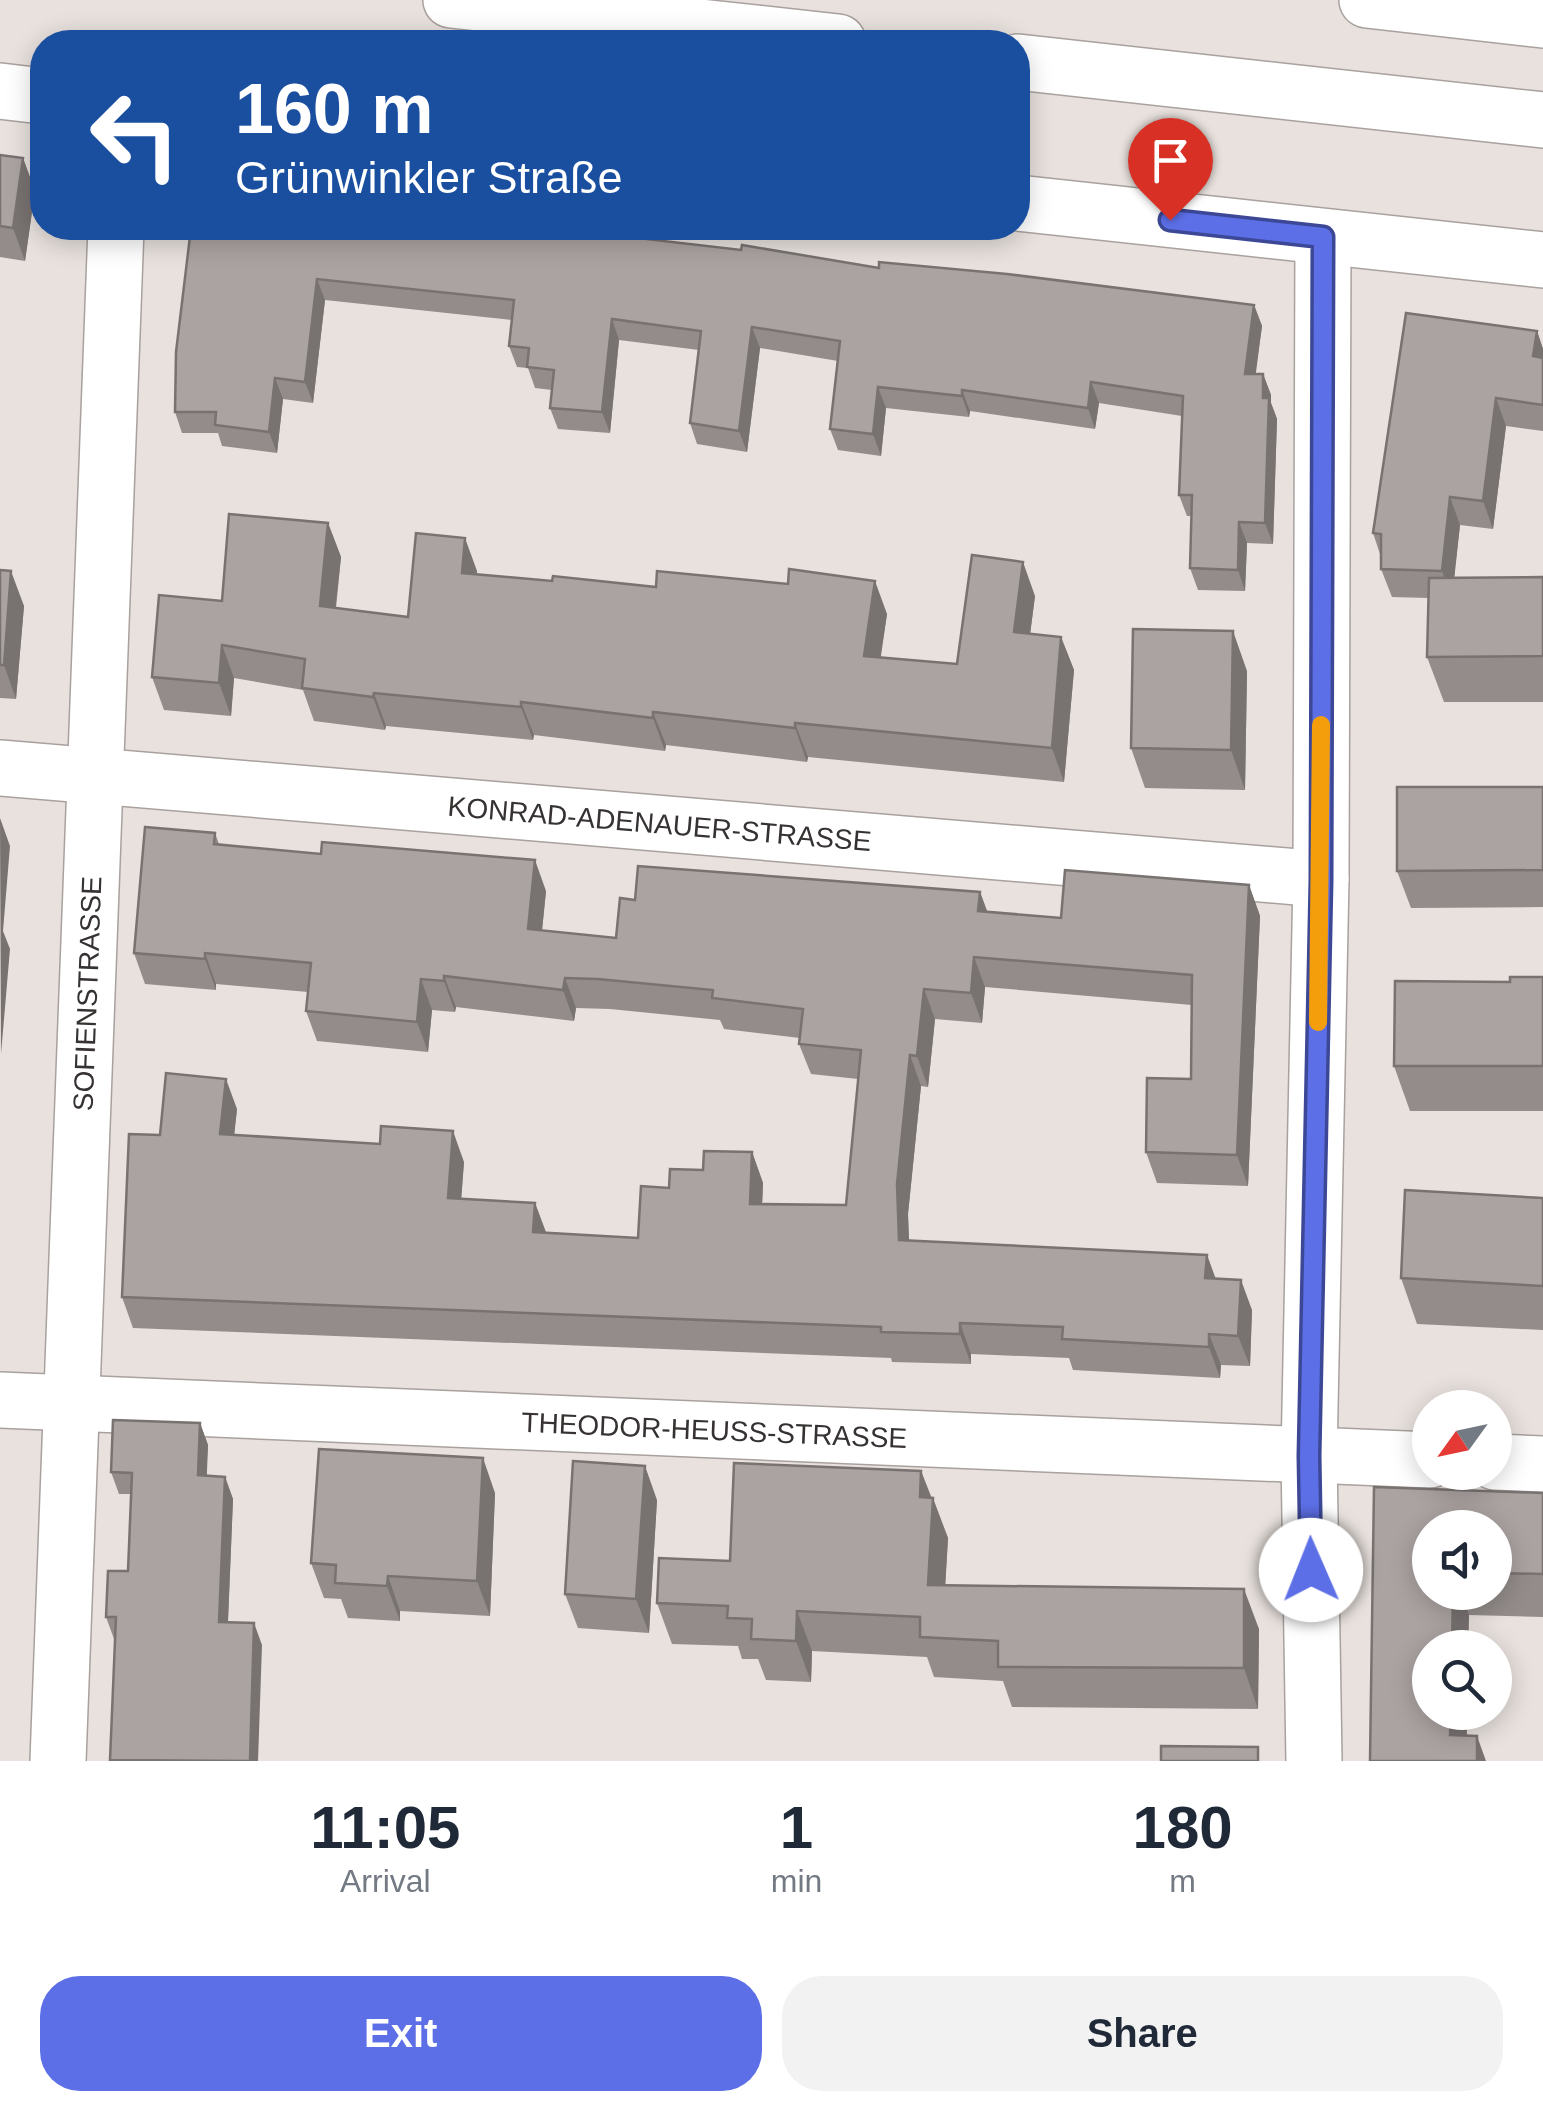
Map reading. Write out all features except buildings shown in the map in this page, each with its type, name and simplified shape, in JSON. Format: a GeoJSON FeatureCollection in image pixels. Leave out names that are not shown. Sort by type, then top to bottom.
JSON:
{"type":"FeatureCollection","features":[{"type":"Feature","properties":{"kind":"street"},"geometry":{"type":"LineString","coordinates":[[451,0],[727,30]]}},
{"type":"Feature","properties":{"kind":"street"},"geometry":{"type":"LineString","coordinates":[[1367,0],[1543,20]]}},
{"type":"Feature","properties":{"kind":"street"},"geometry":{"type":"LineString","coordinates":[[1030,63],[1543,120]]}},
{"type":"Feature","properties":{"kind":"street"},"geometry":{"type":"LineString","coordinates":[[0,91],[30,95]]}},
{"type":"Feature","properties":{"kind":"street"},"geometry":{"type":"LineString","coordinates":[[1030,205],[1543,260]]}},
{"type":"Feature","properties":{"kind":"street"},"geometry":{"type":"LineString","coordinates":[[1314,1761],[1309,1456],[1321,880],[1323,237]]}},
{"type":"Feature","properties":{"kind":"street","name":"SOFIENSTRASSE"},"geometry":{"type":"LineString","coordinates":[[58,1761],[116,240]]}},
{"type":"Feature","properties":{"kind":"street","name":"KONRAD-ADENAUER-STRASSE"},"geometry":{"type":"LineString","coordinates":[[0,768],[1321,880]]}},
{"type":"Feature","properties":{"kind":"street","name":"THEODOR-HEUSS-STRASSE"},"geometry":{"type":"LineString","coordinates":[[0,1400],[1412,1459]]}},
{"type":"Feature","properties":{"kind":"street"},"geometry":{"type":"LineString","coordinates":[[1512,1463],[1543,1464]]}},
{"type":"Feature","properties":{"kind":"slow traffic"},"geometry":{"type":"LineString","coordinates":[[1318,1022],[1321,725]]}},
{"type":"Feature","properties":{"kind":"route"},"geometry":{"type":"LineString","coordinates":[[1170,220],[1323,237],[1321,880],[1309,1456],[1311,1570]]}}]}
